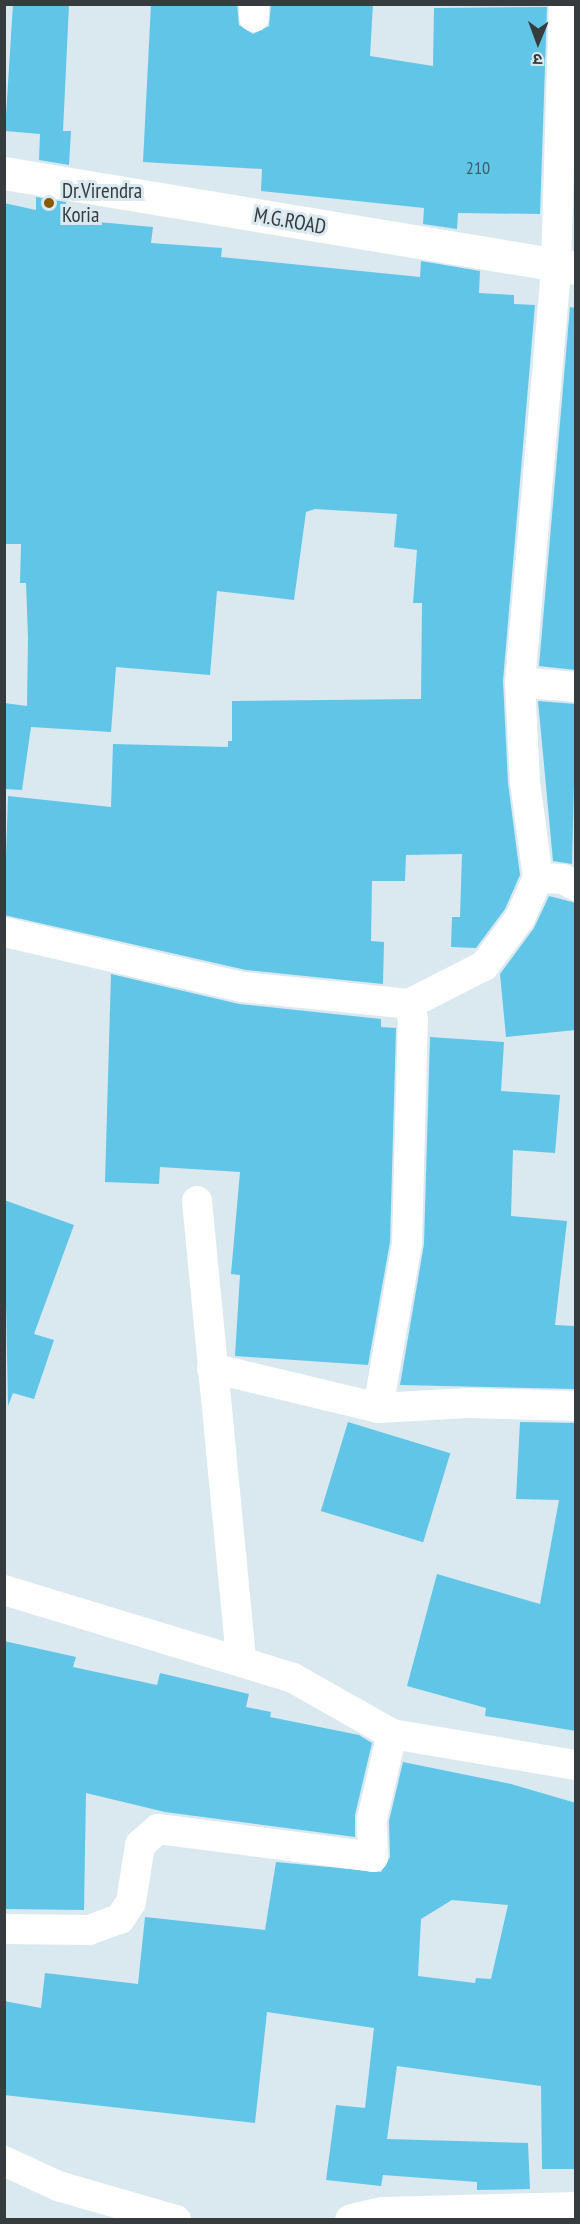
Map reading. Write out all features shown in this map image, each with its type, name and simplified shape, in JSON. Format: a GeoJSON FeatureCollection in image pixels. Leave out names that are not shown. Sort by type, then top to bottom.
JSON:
{"type":"FeatureCollection","features":[{"type":"Feature","properties":{"kind":"main road","name":"M.G.ROAD"},"geometry":{"type":"LineString","coordinates":[[4,173],[566,268]]}},
{"type":"Feature","properties":{"kind":"main road"},"geometry":{"type":"LineString","coordinates":[[371,2217],[576,2208]]}},
{"type":"Feature","properties":{"kind":"street"},"geometry":{"type":"LineString","coordinates":[[4,932],[243,987],[409,1004],[484,966],[520,918],[538,878],[525,782],[520,682],[566,268],[564,4]]}},
{"type":"Feature","properties":{"kind":"street"},"geometry":{"type":"LineString","coordinates":[[520,682],[576,687]]}},
{"type":"Feature","properties":{"kind":"street"},"geometry":{"type":"LineString","coordinates":[[538,878],[563,879],[576,886]]}},
{"type":"Feature","properties":{"kind":"street"},"geometry":{"type":"LineString","coordinates":[[378,1408],[407,1244],[413,1020],[409,1004]]}},
{"type":"Feature","properties":{"kind":"street"},"geometry":{"type":"LineString","coordinates":[[197,1201],[241,1662]]}},
{"type":"Feature","properties":{"kind":"street"},"geometry":{"type":"LineString","coordinates":[[213,1368],[378,1408],[468,1403],[576,1406]]}},
{"type":"Feature","properties":{"kind":"street"},"geometry":{"type":"LineString","coordinates":[[4,1590],[293,1678],[392,1734],[576,1765]]}},
{"type":"Feature","properties":{"kind":"street"},"geometry":{"type":"LineString","coordinates":[[4,1929],[89,1930],[120,1919],[131,1902],[140,1845],[158,1829],[373,1857],[372,1819],[392,1734]]}},
{"type":"Feature","properties":{"kind":"street"},"geometry":{"type":"LineString","coordinates":[[4,2160],[57,2186],[176,2220]]}},
{"type":"Feature","properties":{"kind":"building"},"geometry":{"type":"Polygon","coordinates":[[[13,4],[69,5],[63,131],[71,131],[69,165],[39,160],[40,134],[5,131],[13,4]]]}},
{"type":"Feature","properties":{"kind":"building"},"geometry":{"type":"Polygon","coordinates":[[[151,4],[237,4],[239,25],[253,34],[269,26],[271,4],[373,4],[370,56],[433,66],[434,8],[547,7],[540,214],[458,213],[457,229],[423,224],[424,208],[261,191],[262,169],[143,162],[151,4]]]}},
{"type":"Feature","properties":{"kind":"building"},"geometry":{"type":"Polygon","coordinates":[[[36,197],[66,202],[65,219],[153,227],[151,243],[222,248],[221,257],[420,277],[421,261],[480,271],[479,293],[514,295],[514,304],[535,305],[503,681],[508,783],[520,875],[505,909],[476,948],[451,947],[452,917],[460,917],[462,854],[406,855],[405,881],[372,881],[371,941],[384,942],[383,984],[246,970],[4,915],[8,796],[111,807],[113,744],[228,747],[228,741],[232,741],[232,701],[421,699],[422,603],[413,603],[417,550],[394,547],[397,514],[315,509],[306,512],[294,600],[217,591],[210,675],[116,667],[111,732],[31,727],[22,790],[4,789],[4,703],[27,706],[28,637],[26,583],[20,583],[21,544],[4,544],[4,203],[36,210],[36,197]]]}},
{"type":"Feature","properties":{"kind":"building"},"geometry":{"type":"Polygon","coordinates":[[[570,307],[576,308],[576,670],[539,666],[570,307]]]}},
{"type":"Feature","properties":{"kind":"building"},"geometry":{"type":"Polygon","coordinates":[[[538,701],[576,704],[572,864],[553,861],[538,701]]]}},
{"type":"Feature","properties":{"kind":"building"},"geometry":{"type":"Polygon","coordinates":[[[549,896],[576,903],[576,1030],[506,1037],[500,974],[534,928],[549,896]]]}},
{"type":"Feature","properties":{"kind":"building"},"geometry":{"type":"Polygon","coordinates":[[[111,974],[239,1004],[381,1019],[381,1027],[396,1028],[390,1242],[368,1365],[235,1356],[240,1275],[231,1274],[240,1172],[160,1167],[159,1184],[105,1182],[111,974]]]}},
{"type":"Feature","properties":{"kind":"building"},"geometry":{"type":"Polygon","coordinates":[[[430,1037],[504,1042],[501,1091],[560,1095],[555,1153],[513,1150],[511,1216],[567,1221],[555,1325],[574,1326],[574,1389],[400,1385],[424,1244],[430,1037]]]}},
{"type":"Feature","properties":{"kind":"building"},"geometry":{"type":"Polygon","coordinates":[[[4,1200],[74,1225],[34,1334],[54,1340],[34,1399],[13,1393],[8,1406],[4,1200]]]}},
{"type":"Feature","properties":{"kind":"building"},"geometry":{"type":"Polygon","coordinates":[[[348,1422],[450,1453],[423,1542],[321,1511],[348,1422]]]}},
{"type":"Feature","properties":{"kind":"building"},"geometry":{"type":"Polygon","coordinates":[[[520,1422],[576,1423],[576,1731],[485,1716],[486,1708],[407,1686],[437,1574],[540,1604],[559,1500],[516,1499],[520,1422]]]}},
{"type":"Feature","properties":{"kind":"building"},"geometry":{"type":"Polygon","coordinates":[[[4,1641],[76,1657],[73,1667],[157,1685],[160,1673],[249,1694],[246,1707],[271,1712],[270,1717],[359,1735],[372,1743],[355,1815],[355,1837],[165,1812],[86,1793],[84,1910],[4,1909],[4,1641]]]}},
{"type":"Feature","properties":{"kind":"building"},"geometry":{"type":"Polygon","coordinates":[[[403,1762],[511,1784],[576,1803],[576,2169],[542,2169],[541,2086],[397,2066],[387,2139],[528,2143],[530,2189],[477,2190],[477,2182],[383,2175],[381,2186],[326,2180],[336,2105],[365,2108],[374,2028],[267,2012],[255,2123],[4,2095],[4,2001],[41,2008],[45,1973],[138,1984],[145,1917],[265,1930],[276,1862],[381,1872],[390,1857],[389,1821],[403,1762]],[[452,1900],[421,1919],[418,1976],[475,1983],[476,1978],[491,1979],[508,1905],[452,1900]]]}},
{"type":"Feature","properties":{"kind":"place","name":"Dr.Virendra Koria"},"geometry":{"type":"Point","coordinates":[49,203]}}]}
